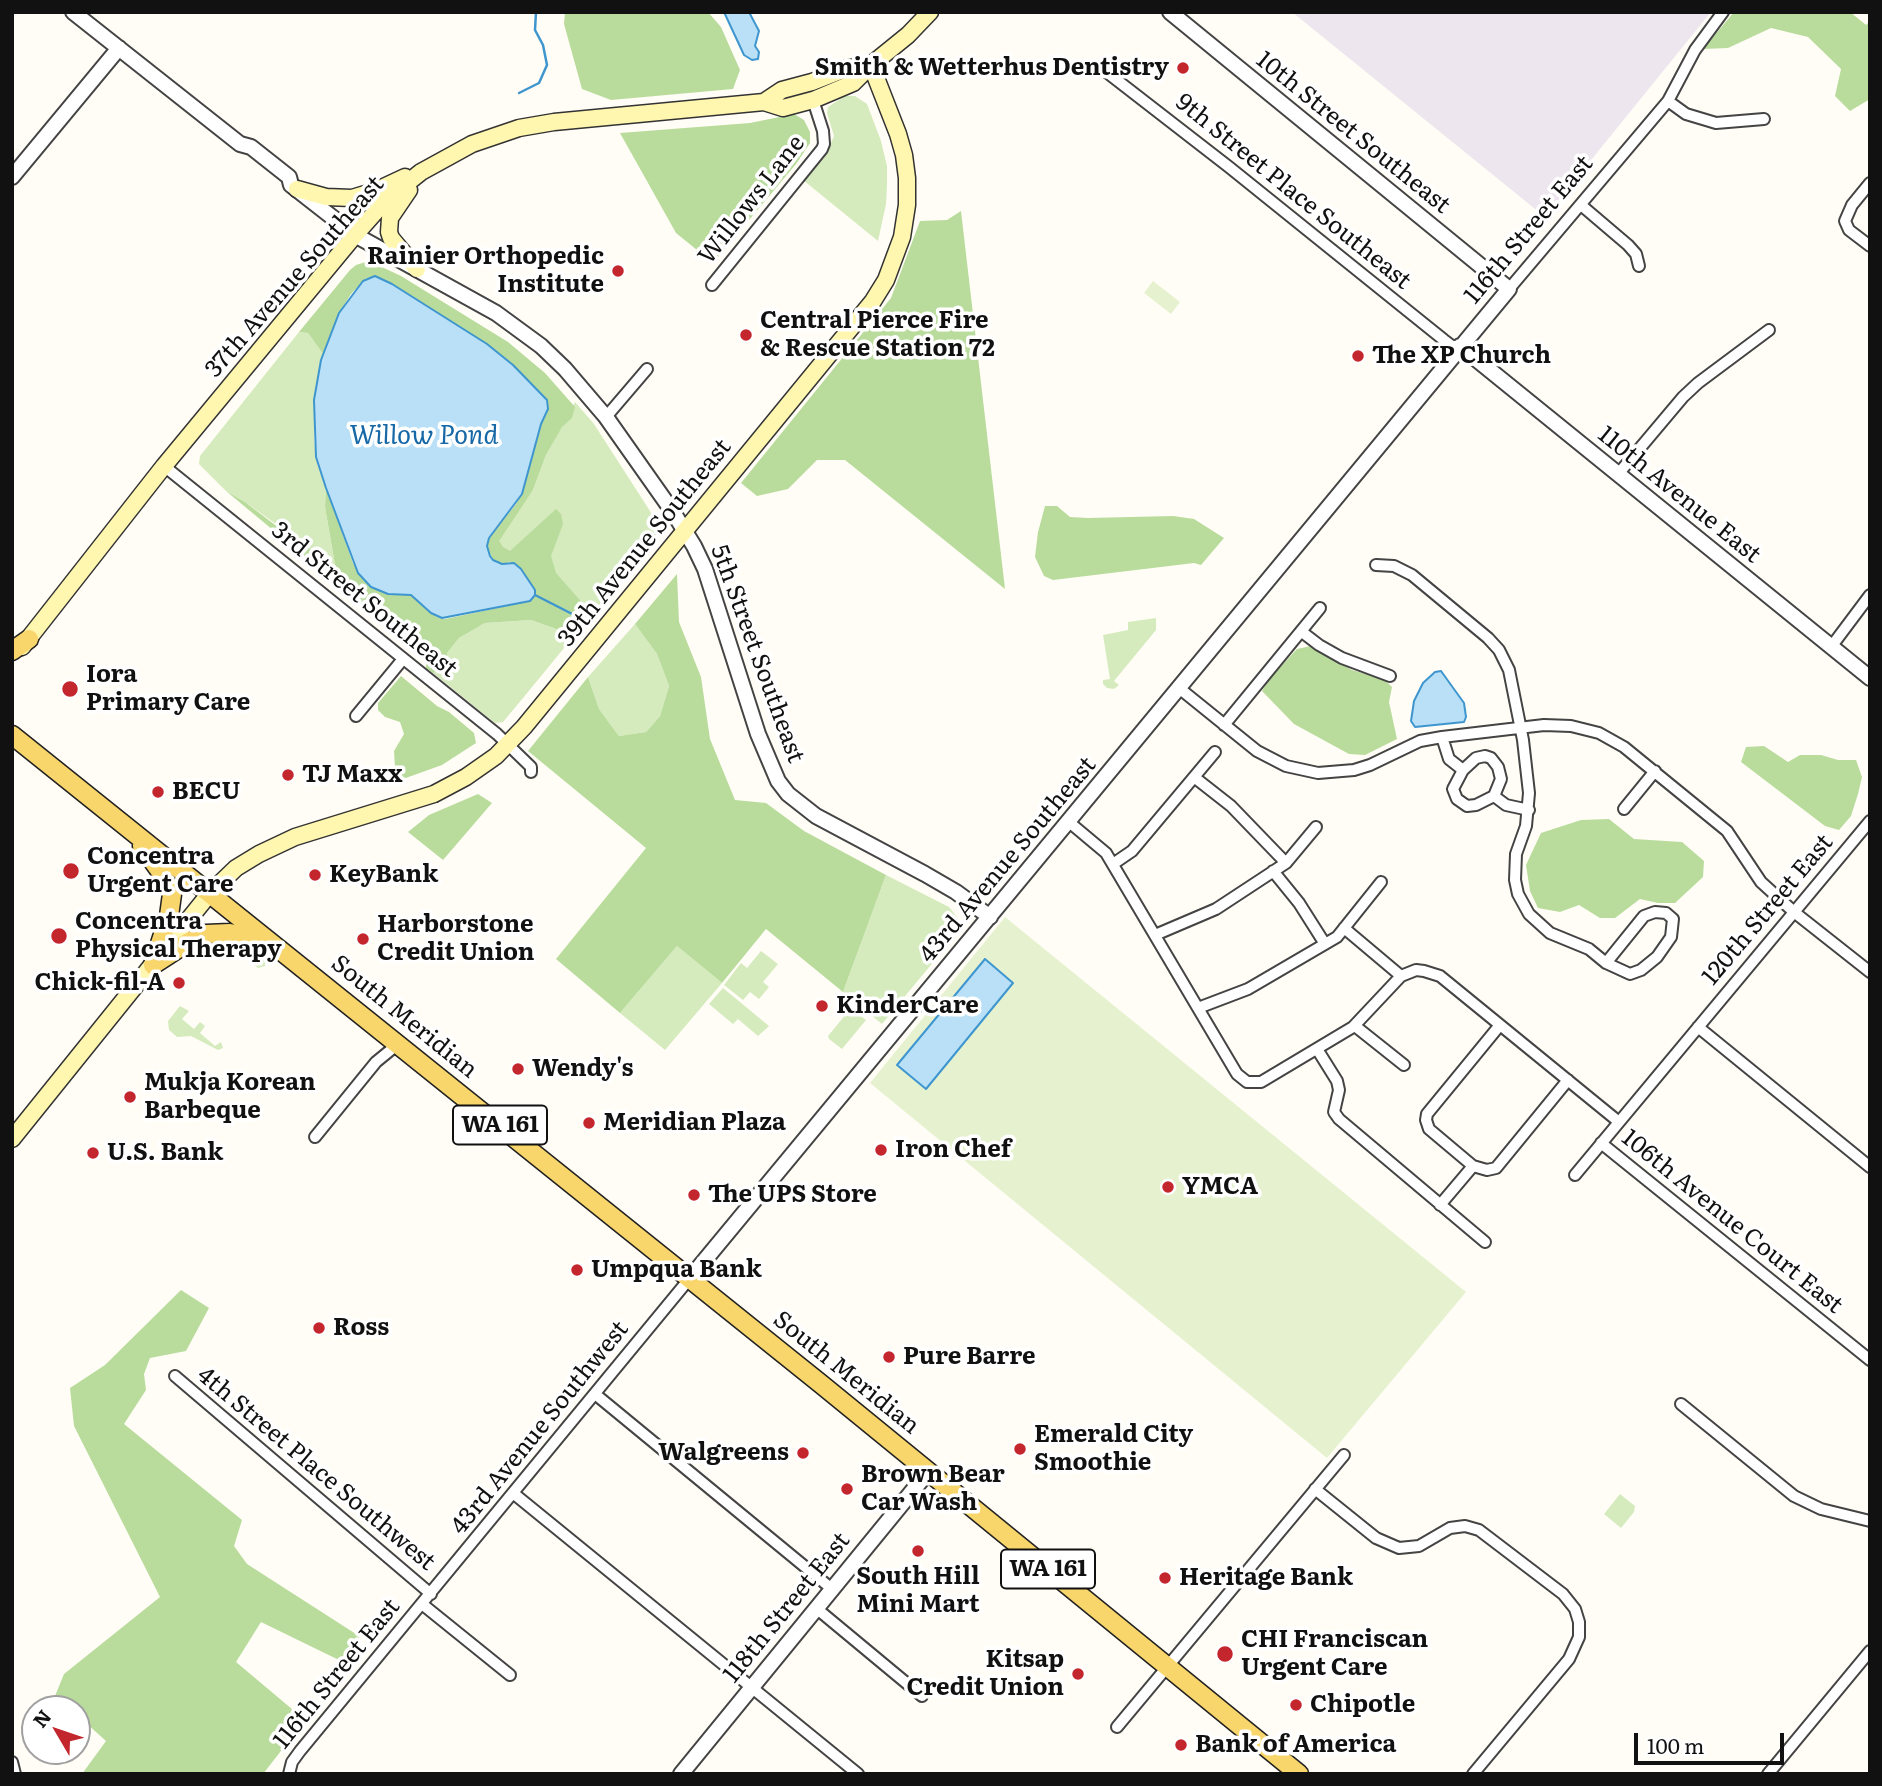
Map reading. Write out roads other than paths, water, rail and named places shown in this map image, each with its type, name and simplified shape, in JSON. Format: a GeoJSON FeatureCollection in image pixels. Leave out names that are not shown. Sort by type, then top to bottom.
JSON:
{"type":"FeatureCollection","features":[{"type":"Feature","properties":{"kind":"main road"},"geometry":{"type":"LineString","coordinates":[[813,100],[853,83],[908,36],[930,12]]}},
{"type":"Feature","properties":{"kind":"main road","name":"37th Avenue Southeast"},"geometry":{"type":"LineString","coordinates":[[764,102],[782,90],[845,69],[871,65]]}},
{"type":"Feature","properties":{"kind":"main road","name":"39th Avenue Southeast"},"geometry":{"type":"LineString","coordinates":[[12,1139],[210,893],[236,868],[295,837],[434,794],[481,768],[508,744],[873,301],[896,258],[907,205],[906,167],[898,134],[871,65]]}},
{"type":"Feature","properties":{"kind":"main road","name":"37th Avenue Southeast"},"geometry":{"type":"LineString","coordinates":[[12,659],[164,466],[355,235],[386,201],[435,163],[472,144],[535,125],[764,102],[783,108],[813,100]]}},
{"type":"Feature","properties":{"kind":"main road"},"geometry":{"type":"LineString","coordinates":[[294,187],[335,198],[362,196],[435,163]]}},
{"type":"Feature","properties":{"kind":"main road"},"geometry":{"type":"LineString","coordinates":[[416,269],[391,238],[390,218],[406,193],[435,163]]}},
{"type":"Feature","properties":{"kind":"main road"},"geometry":{"type":"LineString","coordinates":[[12,651],[29,639]]}},
{"type":"Feature","properties":{"kind":"main road","name":"South Meridian"},"geometry":{"type":"LineString","coordinates":[[12,735],[928,1472]]}},
{"type":"Feature","properties":{"kind":"main road"},"geometry":{"type":"LineString","coordinates":[[127,827],[160,871],[172,894],[170,916],[153,965]]}},
{"type":"Feature","properties":{"kind":"main road"},"geometry":{"type":"LineString","coordinates":[[153,965],[196,937],[219,933],[242,936],[290,957]]}},
{"type":"Feature","properties":{"kind":"main road","name":"WA 161"},"geometry":{"type":"LineString","coordinates":[[928,1472],[1299,1774]]}},
{"type":"Feature","properties":{"kind":"street","name":"5th Street Southeast"},"geometry":{"type":"LineString","coordinates":[[74,12],[240,144],[251,146],[289,177],[294,187],[355,235],[496,313],[541,346],[579,383],[685,530],[705,569],[769,763],[788,794],[802,807],[833,827],[925,874],[990,917]]}},
{"type":"Feature","properties":{"kind":"street","name":"10th Street Southeast"},"geometry":{"type":"LineString","coordinates":[[1170,12],[1508,289]]}},
{"type":"Feature","properties":{"kind":"street","name":"116th Street East"},"geometry":{"type":"LineString","coordinates":[[1359,469],[1668,101],[1695,50],[1723,12]]}},
{"type":"Feature","properties":{"kind":"street"},"geometry":{"type":"LineString","coordinates":[[12,177],[119,48]]}},
{"type":"Feature","properties":{"kind":"street","name":"9th Street Place Southeast"},"geometry":{"type":"LineString","coordinates":[[1100,67],[1444,340],[1452,346],[1460,346]]}},
{"type":"Feature","properties":{"kind":"street","name":"Willows Lane"},"geometry":{"type":"LineString","coordinates":[[712,285],[822,149],[823,131],[813,100]]}},
{"type":"Feature","properties":{"kind":"street"},"geometry":{"type":"LineString","coordinates":[[1668,101],[1686,114],[1716,122],[1764,119]]}},
{"type":"Feature","properties":{"kind":"street"},"geometry":{"type":"LineString","coordinates":[[1870,183],[1852,205],[1845,220],[1849,230],[1870,246]]}},
{"type":"Feature","properties":{"kind":"street"},"geometry":{"type":"LineString","coordinates":[[1581,205],[1628,245],[1636,254],[1639,266]]}},
{"type":"Feature","properties":{"kind":"street"},"geometry":{"type":"LineString","coordinates":[[1619,473],[1683,397],[1769,330]]}},
{"type":"Feature","properties":{"kind":"street","name":"110th Avenue East"},"geometry":{"type":"LineString","coordinates":[[1460,346],[1870,678]]}},
{"type":"Feature","properties":{"kind":"street"},"geometry":{"type":"LineString","coordinates":[[606,417],[647,369]]}},
{"type":"Feature","properties":{"kind":"street","name":"3rd Street Southeast"},"geometry":{"type":"LineString","coordinates":[[164,466],[508,744],[531,767],[531,772]]}},
{"type":"Feature","properties":{"kind":"street","name":"43rd Avenue Southeast"},"geometry":{"type":"LineString","coordinates":[[690,1278],[1359,469]]}},
{"type":"Feature","properties":{"kind":"street"},"geometry":{"type":"LineString","coordinates":[[1376,565],[1404,569],[1488,638],[1499,650],[1509,670],[1530,793],[1529,810],[1515,866],[1515,880],[1524,906],[1534,920],[1550,933],[1589,949],[1606,963],[1630,974],[1641,970],[1657,957],[1671,937],[1673,919],[1666,913],[1655,912],[1644,916],[1606,963]]}},
{"type":"Feature","properties":{"kind":"street"},"geometry":{"type":"LineString","coordinates":[[1831,648],[1870,595]]}},
{"type":"Feature","properties":{"kind":"street"},"geometry":{"type":"LineString","coordinates":[[1224,725],[1320,608]]}},
{"type":"Feature","properties":{"kind":"street"},"geometry":{"type":"LineString","coordinates":[[1303,632],[1342,659],[1390,676]]}},
{"type":"Feature","properties":{"kind":"street"},"geometry":{"type":"LineString","coordinates":[[356,716],[403,659]]}},
{"type":"Feature","properties":{"kind":"street"},"geometry":{"type":"LineString","coordinates":[[1178,688],[1271,760],[1294,769],[1318,773],[1354,770],[1420,741],[1442,737],[1521,728],[1572,726],[1599,733],[1624,747],[1727,831],[1756,876],[1794,912],[1870,972]]}},
{"type":"Feature","properties":{"kind":"street"},"geometry":{"type":"LineString","coordinates":[[1442,737],[1448,759],[1463,770]]}},
{"type":"Feature","properties":{"kind":"street"},"geometry":{"type":"LineString","coordinates":[[1113,864],[1132,851],[1215,752]]}},
{"type":"Feature","properties":{"kind":"street"},"geometry":{"type":"LineString","coordinates":[[1476,758],[1491,758],[1498,767],[1501,779],[1494,796],[1476,805],[1467,806],[1457,799],[1453,789],[1463,770],[1476,758]]}},
{"type":"Feature","properties":{"kind":"street"},"geometry":{"type":"LineString","coordinates":[[1624,809],[1655,771]]}},
{"type":"Feature","properties":{"kind":"street"},"geometry":{"type":"LineString","coordinates":[[1194,777],[1231,806],[1286,863]]}},
{"type":"Feature","properties":{"kind":"street"},"geometry":{"type":"LineString","coordinates":[[1494,796],[1506,805],[1529,810]]}},
{"type":"Feature","properties":{"kind":"street","name":"120th Street East"},"geometry":{"type":"LineString","coordinates":[[1575,1175],[1870,821]]}},
{"type":"Feature","properties":{"kind":"street"},"geometry":{"type":"LineString","coordinates":[[1069,822],[1106,853],[1237,1073],[1247,1082],[1261,1082],[1355,1026],[1401,976],[1416,970],[1440,976],[1619,1122]]}},
{"type":"Feature","properties":{"kind":"street"},"geometry":{"type":"LineString","coordinates":[[1155,935],[1216,909],[1286,863],[1316,827]]}},
{"type":"Feature","properties":{"kind":"street"},"geometry":{"type":"LineString","coordinates":[[1273,871],[1299,903],[1325,944]]}},
{"type":"Feature","properties":{"kind":"street"},"geometry":{"type":"LineString","coordinates":[[1198,1008],[1248,989],[1337,937],[1381,882]]}},
{"type":"Feature","properties":{"kind":"street"},"geometry":{"type":"LineString","coordinates":[[1344,928],[1401,976]]}},
{"type":"Feature","properties":{"kind":"street"},"geometry":{"type":"LineString","coordinates":[[1500,1025],[1427,1114],[1429,1129],[1473,1166],[1487,1170],[1496,1168],[1568,1080]]}},
{"type":"Feature","properties":{"kind":"street"},"geometry":{"type":"LineString","coordinates":[[1355,1026],[1404,1065]]}},
{"type":"Feature","properties":{"kind":"street"},"geometry":{"type":"LineString","coordinates":[[1698,1027],[1870,1167]]}},
{"type":"Feature","properties":{"kind":"street"},"geometry":{"type":"LineString","coordinates":[[315,1137],[376,1062],[398,1044]]}},
{"type":"Feature","properties":{"kind":"street"},"geometry":{"type":"LineString","coordinates":[[1317,1049],[1337,1081],[1339,1090],[1334,1112],[1339,1119],[1485,1242]]}},
{"type":"Feature","properties":{"kind":"street","name":"106th Avenue Court East"},"geometry":{"type":"LineString","coordinates":[[1601,1143],[1870,1360]]}},
{"type":"Feature","properties":{"kind":"street"},"geometry":{"type":"LineString","coordinates":[[1440,1205],[1473,1166]]}},
{"type":"Feature","properties":{"kind":"street","name":"43rd Avenue Southwest"},"geometry":{"type":"LineString","coordinates":[[422,1604],[690,1278]]}},
{"type":"Feature","properties":{"kind":"street","name":"4th Street Place Southwest"},"geometry":{"type":"LineString","coordinates":[[175,1376],[431,1594]]}},
{"type":"Feature","properties":{"kind":"street"},"geometry":{"type":"LineString","coordinates":[[595,1394],[832,1589]]}},
{"type":"Feature","properties":{"kind":"street"},"geometry":{"type":"LineString","coordinates":[[1681,1404],[1794,1496],[1821,1509],[1870,1521]]}},
{"type":"Feature","properties":{"kind":"street"},"geometry":{"type":"LineString","coordinates":[[1117,1727],[1344,1455]]}},
{"type":"Feature","properties":{"kind":"street","name":"118th Street East"},"geometry":{"type":"LineString","coordinates":[[681,1774],[928,1472]]}},
{"type":"Feature","properties":{"kind":"street"},"geometry":{"type":"LineString","coordinates":[[1315,1489],[1376,1538],[1389,1545],[1411,1548],[1426,1543],[1443,1531],[1458,1527],[1472,1527],[1486,1533],[1563,1594],[1575,1609],[1579,1622],[1579,1637],[1569,1659],[1473,1774]]}},
{"type":"Feature","properties":{"kind":"street"},"geometry":{"type":"LineString","coordinates":[[513,1493],[858,1774]]}},
{"type":"Feature","properties":{"kind":"street"},"geometry":{"type":"LineString","coordinates":[[422,1604],[510,1675]]}},
{"type":"Feature","properties":{"kind":"street","name":"116th Street East"},"geometry":{"type":"LineString","coordinates":[[289,1774],[299,1751],[422,1604]]}},
{"type":"Feature","properties":{"kind":"street"},"geometry":{"type":"LineString","coordinates":[[816,1608],[922,1696]]}},
{"type":"Feature","properties":{"kind":"street"},"geometry":{"type":"LineString","coordinates":[[1768,1774],[1870,1651]]}},
{"type":"Feature","properties":{"kind":"street"},"geometry":{"type":"LineString","coordinates":[[12,1762],[15,1774]]}},
{"type":"Feature","properties":{"kind":"water"},"geometry":{"type":"Polygon","coordinates":[[[724,12],[749,12],[759,31],[755,46],[759,52],[758,59],[752,60],[744,55],[724,12]]]}},
{"type":"Feature","properties":{"kind":"water","name":"Willow Pond"},"geometry":{"type":"Polygon","coordinates":[[[375,276],[487,344],[513,365],[547,400],[548,409],[541,424],[522,494],[489,538],[487,546],[493,560],[502,564],[514,563],[521,569],[535,590],[530,601],[442,618],[431,613],[411,595],[388,594],[371,587],[358,573],[316,457],[314,400],[321,360],[339,313],[363,281],[375,276]]]}},
{"type":"Feature","properties":{"kind":"water"},"geometry":{"type":"Polygon","coordinates":[[[1441,671],[1464,703],[1464,722],[1415,727],[1411,721],[1414,701],[1423,683],[1435,672],[1441,671]]]}},
{"type":"Feature","properties":{"kind":"water"},"geometry":{"type":"Polygon","coordinates":[[[985,959],[1013,983],[926,1089],[897,1065],[985,959]]]}},
{"type":"Feature","properties":{"kind":"waterway"},"geometry":{"type":"LineString","coordinates":[[519,93],[539,83],[547,65],[543,45],[535,30],[536,12]]}},
{"type":"Feature","properties":{"kind":"waterway"},"geometry":{"type":"LineString","coordinates":[[535,595],[584,620]]}},
{"type":"Feature","properties":{"kind":"place","name":"Smith & Wetterhus Dentistry"},"geometry":{"type":"Point","coordinates":[1183,68]}},
{"type":"Feature","properties":{"kind":"place","name":"Rainier Orthopedic Institute"},"geometry":{"type":"Point","coordinates":[618,271]}},
{"type":"Feature","properties":{"kind":"place","name":"Central Pierce Fire & Rescue Station 72"},"geometry":{"type":"Point","coordinates":[746,335]}},
{"type":"Feature","properties":{"kind":"place","name":"The XP Church"},"geometry":{"type":"Point","coordinates":[1358,356]}},
{"type":"Feature","properties":{"kind":"place","name":"Iora Primary Care"},"geometry":{"type":"Point","coordinates":[70,689]}},
{"type":"Feature","properties":{"kind":"place","name":"TJ Maxx"},"geometry":{"type":"Point","coordinates":[288,775]}},
{"type":"Feature","properties":{"kind":"place","name":"BECU"},"geometry":{"type":"Point","coordinates":[158,792]}},
{"type":"Feature","properties":{"kind":"place","name":"Concentra Urgent Care"},"geometry":{"type":"Point","coordinates":[71,871]}},
{"type":"Feature","properties":{"kind":"place","name":"KeyBank"},"geometry":{"type":"Point","coordinates":[315,875]}},
{"type":"Feature","properties":{"kind":"place","name":"Concentra Physical Therapy"},"geometry":{"type":"Point","coordinates":[59,936]}},
{"type":"Feature","properties":{"kind":"place","name":"Harborstone Credit Union"},"geometry":{"type":"Point","coordinates":[363,939]}},
{"type":"Feature","properties":{"kind":"place","name":"Chick-fil-A"},"geometry":{"type":"Point","coordinates":[179,983]}},
{"type":"Feature","properties":{"kind":"place","name":"KinderCare"},"geometry":{"type":"Point","coordinates":[822,1006]}},
{"type":"Feature","properties":{"kind":"place","name":"Wendy's"},"geometry":{"type":"Point","coordinates":[518,1069]}},
{"type":"Feature","properties":{"kind":"place","name":"Mukja Korean Barbeque"},"geometry":{"type":"Point","coordinates":[130,1097]}},
{"type":"Feature","properties":{"kind":"place","name":"Meridian Plaza"},"geometry":{"type":"Point","coordinates":[589,1123]}},
{"type":"Feature","properties":{"kind":"place","name":"Iron Chef"},"geometry":{"type":"Point","coordinates":[881,1150]}},
{"type":"Feature","properties":{"kind":"place","name":"U.S. Bank"},"geometry":{"type":"Point","coordinates":[93,1153]}},
{"type":"Feature","properties":{"kind":"place","name":"YMCA"},"geometry":{"type":"Point","coordinates":[1168,1187]}},
{"type":"Feature","properties":{"kind":"place","name":"The UPS Store"},"geometry":{"type":"Point","coordinates":[694,1195]}},
{"type":"Feature","properties":{"kind":"place","name":"Umpqua Bank"},"geometry":{"type":"Point","coordinates":[577,1270]}},
{"type":"Feature","properties":{"kind":"place","name":"Ross"},"geometry":{"type":"Point","coordinates":[319,1328]}},
{"type":"Feature","properties":{"kind":"place","name":"Pure Barre"},"geometry":{"type":"Point","coordinates":[889,1357]}},
{"type":"Feature","properties":{"kind":"place","name":"Emerald City Smoothie"},"geometry":{"type":"Point","coordinates":[1020,1449]}},
{"type":"Feature","properties":{"kind":"place","name":"Walgreens"},"geometry":{"type":"Point","coordinates":[803,1453]}},
{"type":"Feature","properties":{"kind":"place","name":"Brown Bear Car Wash"},"geometry":{"type":"Point","coordinates":[847,1489]}},
{"type":"Feature","properties":{"kind":"place","name":"South Hill Mini Mart"},"geometry":{"type":"Point","coordinates":[918,1551]}},
{"type":"Feature","properties":{"kind":"place","name":"Heritage Bank"},"geometry":{"type":"Point","coordinates":[1165,1578]}},
{"type":"Feature","properties":{"kind":"place","name":"CHI Franciscan Urgent Care"},"geometry":{"type":"Point","coordinates":[1225,1654]}},
{"type":"Feature","properties":{"kind":"place","name":"Kitsap Credit Union"},"geometry":{"type":"Point","coordinates":[1078,1674]}},
{"type":"Feature","properties":{"kind":"place","name":"Chipotle"},"geometry":{"type":"Point","coordinates":[1296,1705]}},
{"type":"Feature","properties":{"kind":"place","name":"Bank of America"},"geometry":{"type":"Point","coordinates":[1181,1745]}}]}
